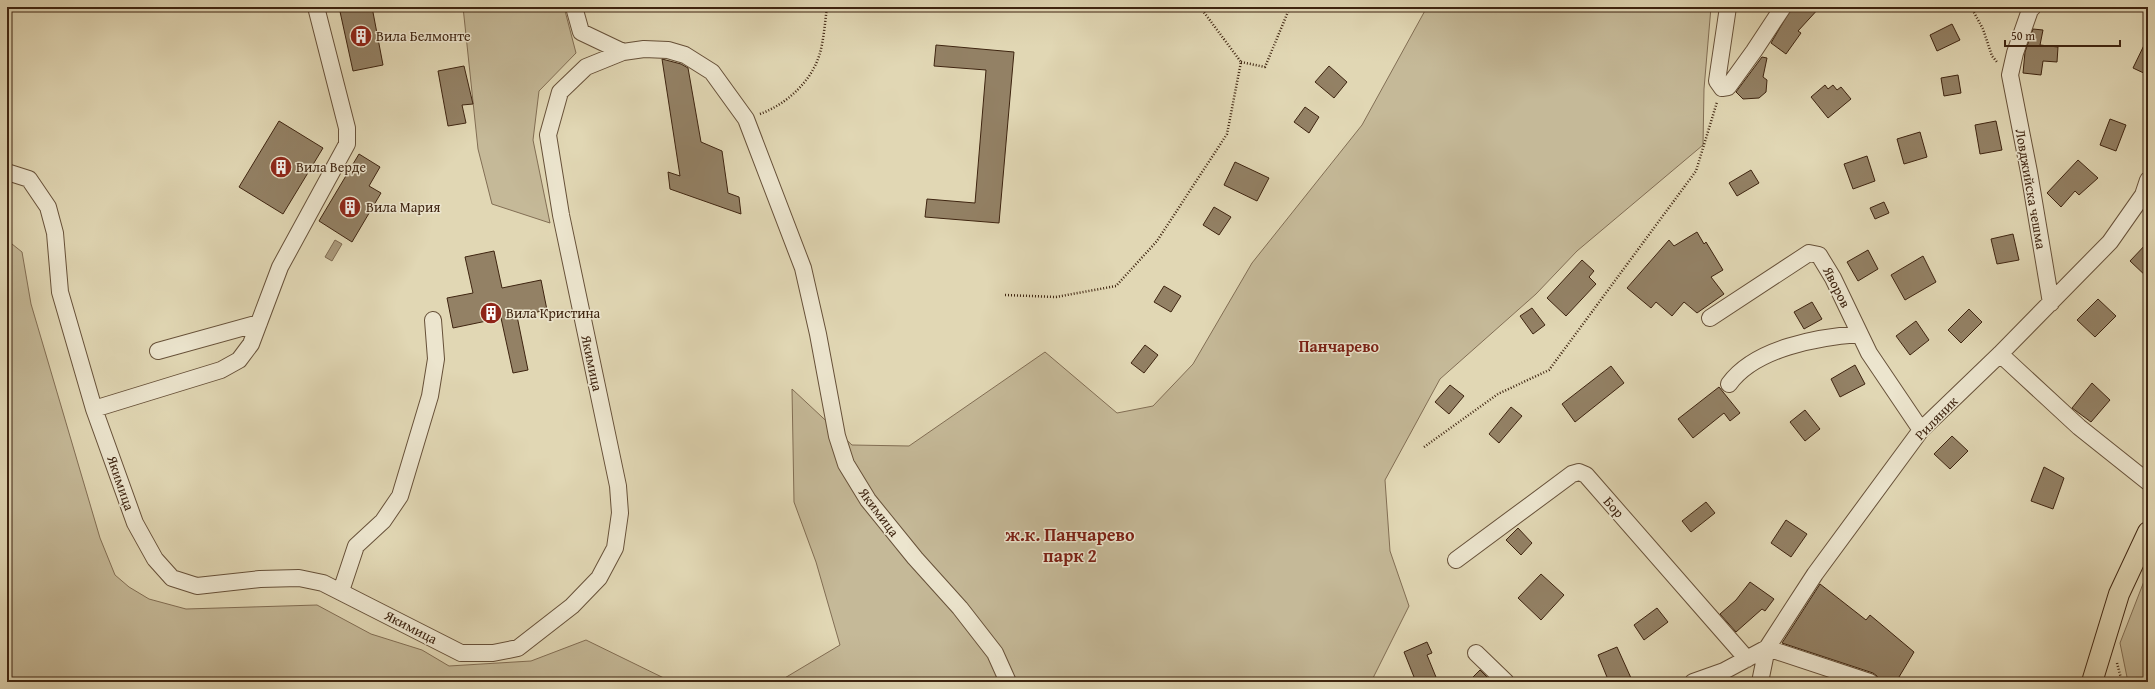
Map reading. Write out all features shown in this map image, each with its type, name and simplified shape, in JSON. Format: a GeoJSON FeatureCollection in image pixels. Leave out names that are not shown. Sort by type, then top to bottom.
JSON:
{"type":"FeatureCollection","features":[{"type":"Feature","properties":{"kind":"main road"},"geometry":{"type":"LineString","coordinates":[[2092,682],[2119,594],[2148,532]]}},
{"type":"Feature","properties":{"kind":"street"},"geometry":{"type":"LineString","coordinates":[[94,409],[221,370],[239,360],[251,344],[280,267],[347,144],[347,128],[316,7]]}},
{"type":"Feature","properties":{"kind":"street"},"geometry":{"type":"LineString","coordinates":[[574,7],[581,32],[623,52]]}},
{"type":"Feature","properties":{"kind":"street"},"geometry":{"type":"LineString","coordinates":[[1728,7],[1717,81],[1722,88],[1728,87],[1754,51],[1782,7]]}},
{"type":"Feature","properties":{"kind":"street","name":"Ловджийска чешма"},"geometry":{"type":"LineString","coordinates":[[2033,7],[2030,10],[2015,53],[2010,75],[2029,172],[2051,302]]}},
{"type":"Feature","properties":{"kind":"street","name":"Якимица"},"geometry":{"type":"LineString","coordinates":[[7,172],[29,179],[48,207],[55,233],[60,292],[94,409],[135,523],[155,559],[172,578],[197,586],[260,579],[299,578],[323,583],[461,653],[493,653],[518,648],[572,606],[599,578],[615,548],[620,513],[618,486],[562,222],[548,135],[560,92],[586,67],[623,52],[644,49],[668,50],[698,62],[712,72],[746,118],[803,268],[818,334],[837,436],[846,464],[868,500],[915,558],[960,608],[995,653],[1008,682]]}},
{"type":"Feature","properties":{"kind":"street","name":"Риляник"},"geometry":{"type":"LineString","coordinates":[[1760,682],[1767,648],[1815,574],[1921,430],[2000,354],[2110,242],[2143,195],[2148,180]]}},
{"type":"Feature","properties":{"kind":"street","name":"Яворов"},"geometry":{"type":"LineString","coordinates":[[1710,318],[1809,253],[1819,255],[1833,278],[1869,353],[1921,430]]}},
{"type":"Feature","properties":{"kind":"street"},"geometry":{"type":"LineString","coordinates":[[341,591],[356,546],[383,521],[400,496],[430,396],[436,359],[433,320]]}},
{"type":"Feature","properties":{"kind":"street"},"geometry":{"type":"LineString","coordinates":[[158,351],[259,323]]}},
{"type":"Feature","properties":{"kind":"street"},"geometry":{"type":"LineString","coordinates":[[1730,384],[1737,373],[1760,358],[1784,347],[1844,335],[1860,334]]}},
{"type":"Feature","properties":{"kind":"street"},"geometry":{"type":"LineString","coordinates":[[2000,354],[2079,427],[2148,482]]}},
{"type":"Feature","properties":{"kind":"street","name":"Бор"},"geometry":{"type":"LineString","coordinates":[[1456,560],[1572,474],[1579,472],[1586,475],[1747,659]]}},
{"type":"Feature","properties":{"kind":"street"},"geometry":{"type":"LineString","coordinates":[[1693,682],[1724,671],[1767,648],[1870,682]]}},
{"type":"Feature","properties":{"kind":"street"},"geometry":{"type":"LineString","coordinates":[[1476,653],[1506,682]]}},
{"type":"Feature","properties":{"kind":"path"},"geometry":{"type":"LineString","coordinates":[[746,118],[773,109],[794,94],[810,75],[820,53],[827,7]]}},
{"type":"Feature","properties":{"kind":"path"},"geometry":{"type":"LineString","coordinates":[[1200,7],[1241,62],[1265,67],[1290,7]]}},
{"type":"Feature","properties":{"kind":"path"},"geometry":{"type":"LineString","coordinates":[[1971,7],[1983,29],[1992,56],[2010,75]]}},
{"type":"Feature","properties":{"kind":"path"},"geometry":{"type":"LineString","coordinates":[[1005,295],[1056,297],[1116,286],[1158,241],[1227,134],[1241,62]]}},
{"type":"Feature","properties":{"kind":"path"},"geometry":{"type":"LineString","coordinates":[[1424,447],[1498,394],[1549,370],[1696,171],[1722,88]]}},
{"type":"Feature","properties":{"kind":"path"},"geometry":{"type":"LineString","coordinates":[[2119,668],[2122,682]]}},
{"type":"Feature","properties":{"kind":"shaded area"},"geometry":{"type":"Polygon","coordinates":[[[463,7],[564,7],[576,53],[539,91],[533,140],[550,223],[492,204],[478,149],[463,7]]]}},
{"type":"Feature","properties":{"kind":"shaded area"},"geometry":{"type":"Polygon","coordinates":[[[1427,7],[1711,7],[1704,89],[1703,145],[1577,251],[1536,294],[1440,379],[1385,480],[1390,551],[1409,606],[1373,678],[1230,682],[778,682],[840,645],[816,562],[794,502],[792,389],[852,445],[909,446],[1045,352],[1117,413],[1153,406],[1193,364],[1252,263],[1362,125],[1427,7]]]}},
{"type":"Feature","properties":{"kind":"shaded area"},"geometry":{"type":"Polygon","coordinates":[[[7,240],[22,252],[31,304],[100,538],[115,575],[129,587],[149,599],[186,609],[317,605],[371,634],[422,650],[449,666],[531,661],[586,640],[672,682],[7,682],[7,240]]]}},
{"type":"Feature","properties":{"kind":"shaded area"},"geometry":{"type":"Polygon","coordinates":[[[335,240],[342,244],[332,261],[325,257],[335,240]]]}},
{"type":"Feature","properties":{"kind":"shaded area"},"geometry":{"type":"Polygon","coordinates":[[[2148,571],[2148,682],[2128,682],[2120,643],[2148,571]]]}},
{"type":"Feature","properties":{"kind":"building","name":"Вила Белмонте"},"geometry":{"type":"Polygon","coordinates":[[[339,7],[372,7],[383,65],[353,71],[339,7]]]}},
{"type":"Feature","properties":{"kind":"building"},"geometry":{"type":"Polygon","coordinates":[[[1792,7],[1820,7],[1798,31],[1801,33],[1786,54],[1771,43],[1792,7]]]}},
{"type":"Feature","properties":{"kind":"building"},"geometry":{"type":"Polygon","coordinates":[[[1952,24],[1960,40],[1937,51],[1930,35],[1952,24]]]}},
{"type":"Feature","properties":{"kind":"building"},"geometry":{"type":"Polygon","coordinates":[[[2033,29],[2043,30],[2040,45],[2058,47],[2057,62],[2043,61],[2041,75],[2023,73],[2025,52],[2033,29]]]}},
{"type":"Feature","properties":{"kind":"building"},"geometry":{"type":"Polygon","coordinates":[[[2148,37],[2148,75],[2133,68],[2148,37]]]}},
{"type":"Feature","properties":{"kind":"building"},"geometry":{"type":"Polygon","coordinates":[[[936,45],[1014,52],[999,223],[925,217],[927,199],[975,203],[986,70],[934,66],[936,45]]]}},
{"type":"Feature","properties":{"kind":"building"},"geometry":{"type":"Polygon","coordinates":[[[1762,57],[1767,58],[1763,77],[1767,80],[1766,92],[1759,98],[1743,99],[1736,92],[1762,57]]]}},
{"type":"Feature","properties":{"kind":"building"},"geometry":{"type":"Polygon","coordinates":[[[662,59],[681,64],[688,68],[701,142],[722,151],[728,193],[739,197],[741,214],[670,189],[668,172],[680,176],[662,59]]]}},
{"type":"Feature","properties":{"kind":"building"},"geometry":{"type":"Polygon","coordinates":[[[464,66],[473,104],[462,105],[466,123],[448,126],[438,71],[464,66]]]}},
{"type":"Feature","properties":{"kind":"building"},"geometry":{"type":"Polygon","coordinates":[[[1329,66],[1347,82],[1334,98],[1315,82],[1329,66]]]}},
{"type":"Feature","properties":{"kind":"building"},"geometry":{"type":"Polygon","coordinates":[[[1958,75],[1961,93],[1944,96],[1941,78],[1958,75]]]}},
{"type":"Feature","properties":{"kind":"building"},"geometry":{"type":"Polygon","coordinates":[[[1825,85],[1828,89],[1833,85],[1837,90],[1841,87],[1851,99],[1828,118],[1811,97],[1825,85]]]}},
{"type":"Feature","properties":{"kind":"building"},"geometry":{"type":"Polygon","coordinates":[[[1305,107],[1319,117],[1309,133],[1294,122],[1305,107]]]}},
{"type":"Feature","properties":{"kind":"building"},"geometry":{"type":"Polygon","coordinates":[[[2110,119],[2126,125],[2116,151],[2100,145],[2110,119]]]}},
{"type":"Feature","properties":{"kind":"building","name":"Вила Верде"},"geometry":{"type":"Polygon","coordinates":[[[279,121],[323,148],[283,214],[239,187],[279,121]]]}},
{"type":"Feature","properties":{"kind":"building"},"geometry":{"type":"Polygon","coordinates":[[[1996,121],[2002,150],[1980,154],[1975,125],[1996,121]]]}},
{"type":"Feature","properties":{"kind":"building"},"geometry":{"type":"Polygon","coordinates":[[[1920,132],[1927,157],[1904,164],[1897,139],[1920,132]]]}},
{"type":"Feature","properties":{"kind":"building","name":"Вила Мария"},"geometry":{"type":"Polygon","coordinates":[[[359,154],[380,167],[369,186],[381,193],[352,242],[319,221],[359,154]]]}},
{"type":"Feature","properties":{"kind":"building"},"geometry":{"type":"Polygon","coordinates":[[[1867,156],[1875,181],[1853,189],[1844,164],[1867,156]]]}},
{"type":"Feature","properties":{"kind":"building"},"geometry":{"type":"Polygon","coordinates":[[[2078,160],[2098,178],[2079,195],[2075,191],[2061,207],[2047,193],[2078,160]]]}},
{"type":"Feature","properties":{"kind":"building"},"geometry":{"type":"Polygon","coordinates":[[[1235,162],[1269,178],[1257,201],[1224,185],[1235,162]]]}},
{"type":"Feature","properties":{"kind":"building"},"geometry":{"type":"Polygon","coordinates":[[[1751,170],[1759,183],[1737,196],[1729,183],[1751,170]]]}},
{"type":"Feature","properties":{"kind":"building"},"geometry":{"type":"Polygon","coordinates":[[[1884,202],[1889,213],[1875,219],[1870,208],[1884,202]]]}},
{"type":"Feature","properties":{"kind":"building"},"geometry":{"type":"Polygon","coordinates":[[[1214,207],[1231,217],[1219,235],[1203,225],[1214,207]]]}},
{"type":"Feature","properties":{"kind":"building"},"geometry":{"type":"Polygon","coordinates":[[[1697,232],[1704,244],[1706,242],[1723,270],[1711,277],[1724,294],[1697,313],[1684,302],[1672,316],[1656,302],[1651,308],[1627,288],[1669,240],[1674,246],[1697,232]]]}},
{"type":"Feature","properties":{"kind":"building"},"geometry":{"type":"Polygon","coordinates":[[[2013,234],[2019,260],[1997,264],[1991,239],[2013,234]]]}},
{"type":"Feature","properties":{"kind":"building"},"geometry":{"type":"Polygon","coordinates":[[[2148,242],[2148,278],[2130,261],[2148,242]]]}},
{"type":"Feature","properties":{"kind":"building"},"geometry":{"type":"Polygon","coordinates":[[[1868,250],[1878,269],[1858,281],[1847,262],[1868,250]]]}},
{"type":"Feature","properties":{"kind":"building","name":"Вила Кристина"},"geometry":{"type":"Polygon","coordinates":[[[494,251],[502,288],[541,280],[547,310],[517,316],[528,370],[513,373],[501,318],[453,328],[447,298],[473,293],[465,257],[494,251]]]}},
{"type":"Feature","properties":{"kind":"building"},"geometry":{"type":"Polygon","coordinates":[[[1923,256],[1936,282],[1905,300],[1891,275],[1923,256]]]}},
{"type":"Feature","properties":{"kind":"building"},"geometry":{"type":"Polygon","coordinates":[[[1582,260],[1594,271],[1589,277],[1596,284],[1566,316],[1547,298],[1582,260]]]}},
{"type":"Feature","properties":{"kind":"building"},"geometry":{"type":"Polygon","coordinates":[[[1164,286],[1181,296],[1171,312],[1154,302],[1164,286]]]}},
{"type":"Feature","properties":{"kind":"building"},"geometry":{"type":"Polygon","coordinates":[[[2098,299],[2116,316],[2095,337],[2077,320],[2098,299]]]}},
{"type":"Feature","properties":{"kind":"building"},"geometry":{"type":"Polygon","coordinates":[[[1812,302],[1822,319],[1804,329],[1794,312],[1812,302]]]}},
{"type":"Feature","properties":{"kind":"building"},"geometry":{"type":"Polygon","coordinates":[[[1532,308],[1545,325],[1533,334],[1520,316],[1532,308]]]}},
{"type":"Feature","properties":{"kind":"building"},"geometry":{"type":"Polygon","coordinates":[[[1969,309],[1982,322],[1961,343],[1948,330],[1969,309]]]}},
{"type":"Feature","properties":{"kind":"building"},"geometry":{"type":"Polygon","coordinates":[[[1916,321],[1929,340],[1910,355],[1896,336],[1916,321]]]}},
{"type":"Feature","properties":{"kind":"building"},"geometry":{"type":"Polygon","coordinates":[[[1145,345],[1158,355],[1144,373],[1131,363],[1145,345]]]}},
{"type":"Feature","properties":{"kind":"building"},"geometry":{"type":"Polygon","coordinates":[[[1855,365],[1865,384],[1840,397],[1831,379],[1855,365]]]}},
{"type":"Feature","properties":{"kind":"building"},"geometry":{"type":"Polygon","coordinates":[[[1611,366],[1624,383],[1575,422],[1562,404],[1611,366]]]}},
{"type":"Feature","properties":{"kind":"building"},"geometry":{"type":"Polygon","coordinates":[[[2092,383],[2110,400],[2091,422],[2072,408],[2092,383]]]}},
{"type":"Feature","properties":{"kind":"building"},"geometry":{"type":"Polygon","coordinates":[[[1450,385],[1464,396],[1449,414],[1435,402],[1450,385]]]}},
{"type":"Feature","properties":{"kind":"building"},"geometry":{"type":"Polygon","coordinates":[[[1719,387],[1740,413],[1730,421],[1724,413],[1693,438],[1678,419],[1719,387]]]}},
{"type":"Feature","properties":{"kind":"building"},"geometry":{"type":"Polygon","coordinates":[[[1511,407],[1522,416],[1499,443],[1489,434],[1511,407]]]}},
{"type":"Feature","properties":{"kind":"building"},"geometry":{"type":"Polygon","coordinates":[[[1805,410],[1820,429],[1805,441],[1790,422],[1805,410]]]}},
{"type":"Feature","properties":{"kind":"building"},"geometry":{"type":"Polygon","coordinates":[[[1952,436],[1968,451],[1950,469],[1934,454],[1952,436]]]}},
{"type":"Feature","properties":{"kind":"building"},"geometry":{"type":"Polygon","coordinates":[[[2044,467],[2064,478],[2053,509],[2031,501],[2044,467]]]}},
{"type":"Feature","properties":{"kind":"building"},"geometry":{"type":"Polygon","coordinates":[[[1706,502],[1715,513],[1691,532],[1682,521],[1706,502]]]}},
{"type":"Feature","properties":{"kind":"building"},"geometry":{"type":"Polygon","coordinates":[[[1786,520],[1807,534],[1791,557],[1771,543],[1786,520]]]}},
{"type":"Feature","properties":{"kind":"building"},"geometry":{"type":"Polygon","coordinates":[[[1518,528],[1532,543],[1521,555],[1506,540],[1518,528]]]}},
{"type":"Feature","properties":{"kind":"building"},"geometry":{"type":"Polygon","coordinates":[[[1541,574],[1564,595],[1541,620],[1518,598],[1541,574]]]}},
{"type":"Feature","properties":{"kind":"building"},"geometry":{"type":"Polygon","coordinates":[[[1750,582],[1774,599],[1765,611],[1762,609],[1736,632],[1720,614],[1736,600],[1750,582]]]}},
{"type":"Feature","properties":{"kind":"building"},"geometry":{"type":"Polygon","coordinates":[[[1820,584],[1866,620],[1870,615],[1914,652],[1896,682],[1879,681],[1877,676],[1873,673],[1782,643],[1820,584]]]}},
{"type":"Feature","properties":{"kind":"building"},"geometry":{"type":"Polygon","coordinates":[[[1657,608],[1668,622],[1644,640],[1634,625],[1657,608]]]}},
{"type":"Feature","properties":{"kind":"building"},"geometry":{"type":"Polygon","coordinates":[[[1427,642],[1432,653],[1427,655],[1438,682],[1416,682],[1404,652],[1427,642]]]}},
{"type":"Feature","properties":{"kind":"building"},"geometry":{"type":"Polygon","coordinates":[[[1617,647],[1631,678],[1622,682],[1609,682],[1598,655],[1617,647]]]}},
{"type":"Feature","properties":{"kind":"building"},"geometry":{"type":"Polygon","coordinates":[[[1480,670],[1492,682],[1468,682],[1480,670]]]}},
{"type":"Feature","properties":{"kind":"place","name":"Вила Белмонте"},"geometry":{"type":"Point","coordinates":[361,36]}},
{"type":"Feature","properties":{"kind":"place","name":"Вила Верде"},"geometry":{"type":"Point","coordinates":[281,167]}},
{"type":"Feature","properties":{"kind":"place","name":"Вила Мария"},"geometry":{"type":"Point","coordinates":[350,207]}},
{"type":"Feature","properties":{"kind":"place","name":"Вила Кристина"},"geometry":{"type":"Point","coordinates":[491,313]}},
{"type":"Feature","properties":{"kind":"district","name":"Панчарево"},"geometry":{"type":"Point","coordinates":[1339,346]}},
{"type":"Feature","properties":{"kind":"district","name":"ж.к. Панчарево парк 2"},"geometry":{"type":"Point","coordinates":[1070,544]}}]}
